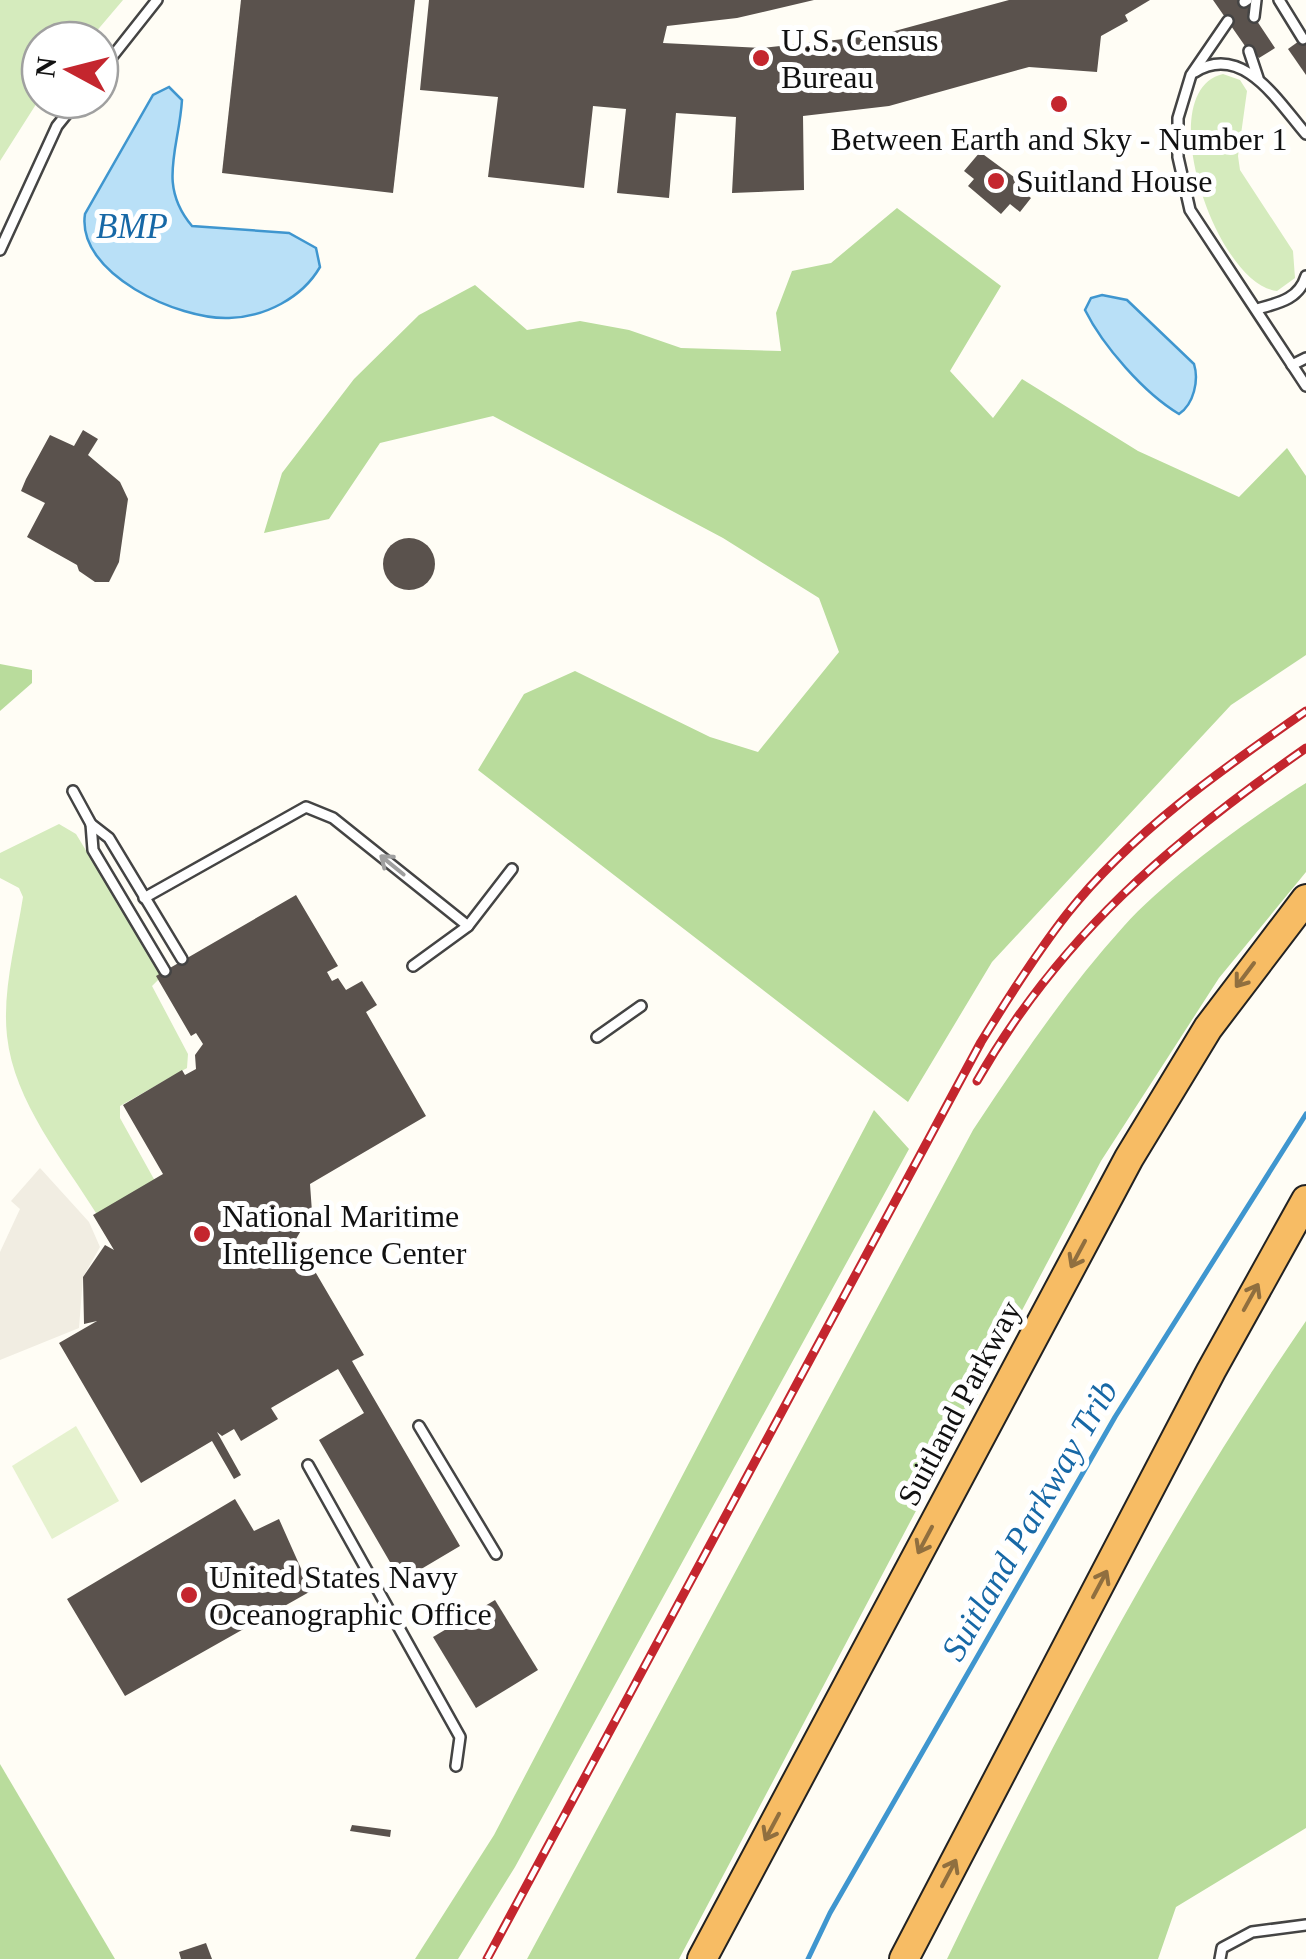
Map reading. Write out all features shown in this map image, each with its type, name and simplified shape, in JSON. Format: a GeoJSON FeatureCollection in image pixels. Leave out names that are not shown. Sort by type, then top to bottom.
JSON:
{"type":"FeatureCollection","features":[{"type":"Feature","properties":{"kind":"highway","name":"Suitland Parkway"},"geometry":{"type":"LineString","coordinates":[[702,1959],[1129,1158],[1208,1028],[1306,899]]}},
{"type":"Feature","properties":{"kind":"highway"},"geometry":{"type":"LineString","coordinates":[[904,1959],[1211,1371],[1306,1200]]}},
{"type":"Feature","properties":{"kind":"lane"},"geometry":{"type":"LineString","coordinates":[[120,47],[157,0]]}},
{"type":"Feature","properties":{"kind":"lane"},"geometry":{"type":"LineString","coordinates":[[1254,17],[1256,0]]}},
{"type":"Feature","properties":{"kind":"lane"},"geometry":{"type":"LineString","coordinates":[[1279,0],[1303,39]]}},
{"type":"Feature","properties":{"kind":"lane"},"geometry":{"type":"LineString","coordinates":[[1228,22],[1191,74],[1178,118],[1178,157],[1190,210],[1306,386]]}},
{"type":"Feature","properties":{"kind":"lane"},"geometry":{"type":"LineString","coordinates":[[1248,52],[1260,81]]}},
{"type":"Feature","properties":{"kind":"lane"},"geometry":{"type":"LineString","coordinates":[[1191,74],[1206,65],[1233,64],[1260,81],[1306,134]]}},
{"type":"Feature","properties":{"kind":"lane"},"geometry":{"type":"LineString","coordinates":[[0,250],[62,120]]}},
{"type":"Feature","properties":{"kind":"lane"},"geometry":{"type":"LineString","coordinates":[[1258,310],[1287,301],[1302,288],[1306,276]]}},
{"type":"Feature","properties":{"kind":"lane"},"geometry":{"type":"LineString","coordinates":[[1292,365],[1306,358]]}},
{"type":"Feature","properties":{"kind":"lane"},"geometry":{"type":"LineString","coordinates":[[73,791],[90,824],[93,850],[165,971]]}},
{"type":"Feature","properties":{"kind":"lane"},"geometry":{"type":"LineString","coordinates":[[144,898],[306,807],[333,818],[468,926]]}},
{"type":"Feature","properties":{"kind":"lane"},"geometry":{"type":"LineString","coordinates":[[90,824],[109,838],[182,959]]}},
{"type":"Feature","properties":{"kind":"lane"},"geometry":{"type":"LineString","coordinates":[[413,966],[468,926],[512,869]]}},
{"type":"Feature","properties":{"kind":"lane"},"geometry":{"type":"LineString","coordinates":[[597,1037],[642,1006]]}},
{"type":"Feature","properties":{"kind":"lane"},"geometry":{"type":"LineString","coordinates":[[419,1426],[496,1554]]}},
{"type":"Feature","properties":{"kind":"lane"},"geometry":{"type":"LineString","coordinates":[[308,1465],[460,1736],[456,1766]]}},
{"type":"Feature","properties":{"kind":"lane"},"geometry":{"type":"LineString","coordinates":[[1220,1959],[1222,1948],[1252,1932],[1306,1925]]}},
{"type":"Feature","properties":{"kind":"green space"},"geometry":{"type":"Polygon","coordinates":[[[0,0],[123,0],[106,20],[20,20],[20,120],[26,120],[0,161],[0,0]]]}},
{"type":"Feature","properties":{"kind":"green space"},"geometry":{"type":"Polygon","coordinates":[[[1223,74],[1240,80],[1247,91],[1238,156],[1240,170],[1293,251],[1295,278],[1277,291],[1254,281],[1233,257],[1214,224],[1200,187],[1192,149],[1192,114],[1202,88],[1223,74]]]}},
{"type":"Feature","properties":{"kind":"green space"},"geometry":{"type":"Polygon","coordinates":[[[897,208],[1001,286],[950,371],[993,418],[1022,379],[1138,451],[1239,497],[1287,448],[1306,476],[1306,655],[1231,705],[992,962],[908,1102],[478,770],[524,694],[575,671],[710,737],[758,752],[839,652],[819,598],[723,538],[493,416],[380,443],[329,519],[264,533],[282,473],[354,379],[419,315],[475,285],[527,330],[580,321],[629,330],[681,348],[781,351],[776,313],[792,271],[831,263],[897,208]]]}},
{"type":"Feature","properties":{"kind":"green space"},"geometry":{"type":"Polygon","coordinates":[[[0,664],[32,670],[32,683],[0,711],[0,664]]]}},
{"type":"Feature","properties":{"kind":"green space"},"geometry":{"type":"Polygon","coordinates":[[[1306,783],[1306,872],[1219,978],[1101,1161],[679,1959],[527,1959],[973,1130],[1026,1051],[1124,926],[1210,850],[1306,783]]]}},
{"type":"Feature","properties":{"kind":"green space"},"geometry":{"type":"Polygon","coordinates":[[[59,824],[76,834],[162,976],[152,986],[188,1054],[187,1068],[120,1106],[120,1118],[155,1181],[98,1216],[30,1107],[19,1084],[7,1036],[8,984],[23,897],[19,888],[0,878],[0,853],[59,824]]]}},
{"type":"Feature","properties":{"kind":"green space"},"geometry":{"type":"Polygon","coordinates":[[[874,1110],[909,1149],[515,1867],[458,1959],[415,1959],[494,1835],[874,1110]]]}},
{"type":"Feature","properties":{"kind":"green space"},"geometry":{"type":"Polygon","coordinates":[[[1306,1321],[1306,1828],[1176,1907],[1158,1959],[947,1959],[1114,1633],[1255,1397],[1306,1321]]]}},
{"type":"Feature","properties":{"kind":"green space"},"geometry":{"type":"Polygon","coordinates":[[[76,1426],[119,1501],[52,1539],[12,1466],[76,1426]]]}},
{"type":"Feature","properties":{"kind":"green space"},"geometry":{"type":"Polygon","coordinates":[[[0,1764],[115,1959],[0,1959],[0,1764]]]}},
{"type":"Feature","properties":{"kind":"shaded area"},"geometry":{"type":"Polygon","coordinates":[[[40,1168],[89,1222],[100,1247],[83,1277],[79,1328],[0,1360],[0,1252],[20,1209],[11,1201],[40,1168]]]}},
{"type":"Feature","properties":{"kind":"water","name":"BMP"},"geometry":{"type":"Polygon","coordinates":[[[169,87],[182,100],[173,166],[175,196],[192,226],[289,233],[316,248],[320,267],[312,278],[293,296],[269,310],[243,317],[208,317],[159,302],[113,274],[97,256],[87,236],[85,214],[153,95],[169,87]]]}},
{"type":"Feature","properties":{"kind":"water"},"geometry":{"type":"Polygon","coordinates":[[[1102,295],[1127,300],[1194,364],[1194,391],[1179,414],[1139,381],[1093,324],[1085,310],[1091,298],[1102,295]]]}},
{"type":"Feature","properties":{"kind":"building"},"geometry":{"type":"Polygon","coordinates":[[[241,0],[415,0],[393,193],[222,173],[241,0]]]}},
{"type":"Feature","properties":{"kind":"building","name":"U.S. Census Bureau"},"geometry":{"type":"Polygon","coordinates":[[[429,0],[814,0],[737,18],[667,26],[663,43],[762,48],[880,35],[1009,0],[1150,0],[1125,15],[1128,21],[1101,36],[1097,72],[1029,67],[889,106],[803,116],[804,190],[732,193],[736,117],[676,113],[669,198],[617,193],[626,109],[593,106],[584,188],[488,177],[498,97],[420,90],[429,0]]]}},
{"type":"Feature","properties":{"kind":"building"},"geometry":{"type":"Polygon","coordinates":[[[1213,0],[1243,0],[1275,48],[1259,58],[1256,54],[1252,56],[1213,0]]]}},
{"type":"Feature","properties":{"kind":"building"},"geometry":{"type":"Polygon","coordinates":[[[1306,36],[1306,75],[1288,49],[1306,36]]]}},
{"type":"Feature","properties":{"kind":"building","name":"Suitland House"},"geometry":{"type":"Polygon","coordinates":[[[980,152],[1022,183],[1019,188],[1031,198],[1020,212],[1010,204],[1001,214],[968,186],[974,179],[964,171],[980,152]]]}},
{"type":"Feature","properties":{"kind":"building"},"geometry":{"type":"Polygon","coordinates":[[[83,430],[98,439],[88,455],[120,482],[128,499],[119,562],[109,582],[95,582],[77,565],[27,537],[45,503],[21,491],[26,479],[50,435],[74,446],[83,430]]]}},
{"type":"Feature","properties":{"kind":"building"},"geometry":{"type":"Polygon","coordinates":[[[409,538],[427,546],[435,564],[427,582],[409,590],[391,582],[383,564],[391,546],[409,538]]]}},
{"type":"Feature","properties":{"kind":"building","name":"National Maritime Intelligence Center"},"geometry":{"type":"Polygon","coordinates":[[[296,895],[338,966],[327,972],[332,981],[338,978],[346,990],[362,981],[377,1005],[366,1012],[426,1116],[310,1184],[312,1212],[296,1239],[364,1355],[352,1361],[460,1546],[401,1581],[319,1440],[364,1413],[338,1369],[271,1408],[278,1419],[241,1441],[234,1429],[222,1436],[217,1432],[241,1475],[234,1479],[212,1441],[141,1483],[59,1343],[97,1321],[84,1324],[83,1277],[105,1245],[114,1250],[93,1215],[163,1174],[123,1105],[182,1070],[185,1075],[196,1069],[195,1055],[203,1044],[196,1033],[191,1036],[156,976],[296,895]]]}},
{"type":"Feature","properties":{"kind":"building","name":"United States Navy Oceanographic Office"},"geometry":{"type":"Polygon","coordinates":[[[235,1499],[254,1531],[279,1519],[311,1591],[125,1696],[67,1599],[235,1499]]]}},
{"type":"Feature","properties":{"kind":"building"},"geometry":{"type":"Polygon","coordinates":[[[495,1600],[538,1670],[476,1708],[433,1637],[495,1600]]]}},
{"type":"Feature","properties":{"kind":"building"},"geometry":{"type":"Polygon","coordinates":[[[352,1825],[391,1830],[390,1837],[350,1831],[352,1825]]]}},
{"type":"Feature","properties":{"kind":"building"},"geometry":{"type":"Polygon","coordinates":[[[206,1943],[212,1959],[181,1959],[179,1952],[206,1943]]]}},
{"type":"Feature","properties":{"kind":"waterway","name":"Suitland Parkway Trib"},"geometry":{"type":"LineString","coordinates":[[808,1959],[830,1913],[1115,1417],[1306,1114]]}},
{"type":"Feature","properties":{"kind":"railway"},"geometry":{"type":"LineString","coordinates":[[487,1959],[981,1042],[1022,977],[1067,914],[1120,856],[1210,780],[1306,711]]}},
{"type":"Feature","properties":{"kind":"railway"},"geometry":{"type":"LineString","coordinates":[[977,1081],[1044,981],[1122,895],[1209,819],[1306,748]]}},
{"type":"Feature","properties":{"kind":"place","name":"U.S. Census Bureau"},"geometry":{"type":"Point","coordinates":[761,58]}},
{"type":"Feature","properties":{"kind":"place","name":"Between Earth and Sky - Number 1"},"geometry":{"type":"Point","coordinates":[1059,104]}},
{"type":"Feature","properties":{"kind":"place","name":"Suitland House"},"geometry":{"type":"Point","coordinates":[996,181]}},
{"type":"Feature","properties":{"kind":"place","name":"National Maritime Intelligence Center"},"geometry":{"type":"Point","coordinates":[202,1234]}},
{"type":"Feature","properties":{"kind":"place","name":"United States Navy Oceanographic Office"},"geometry":{"type":"Point","coordinates":[189,1595]}}]}
